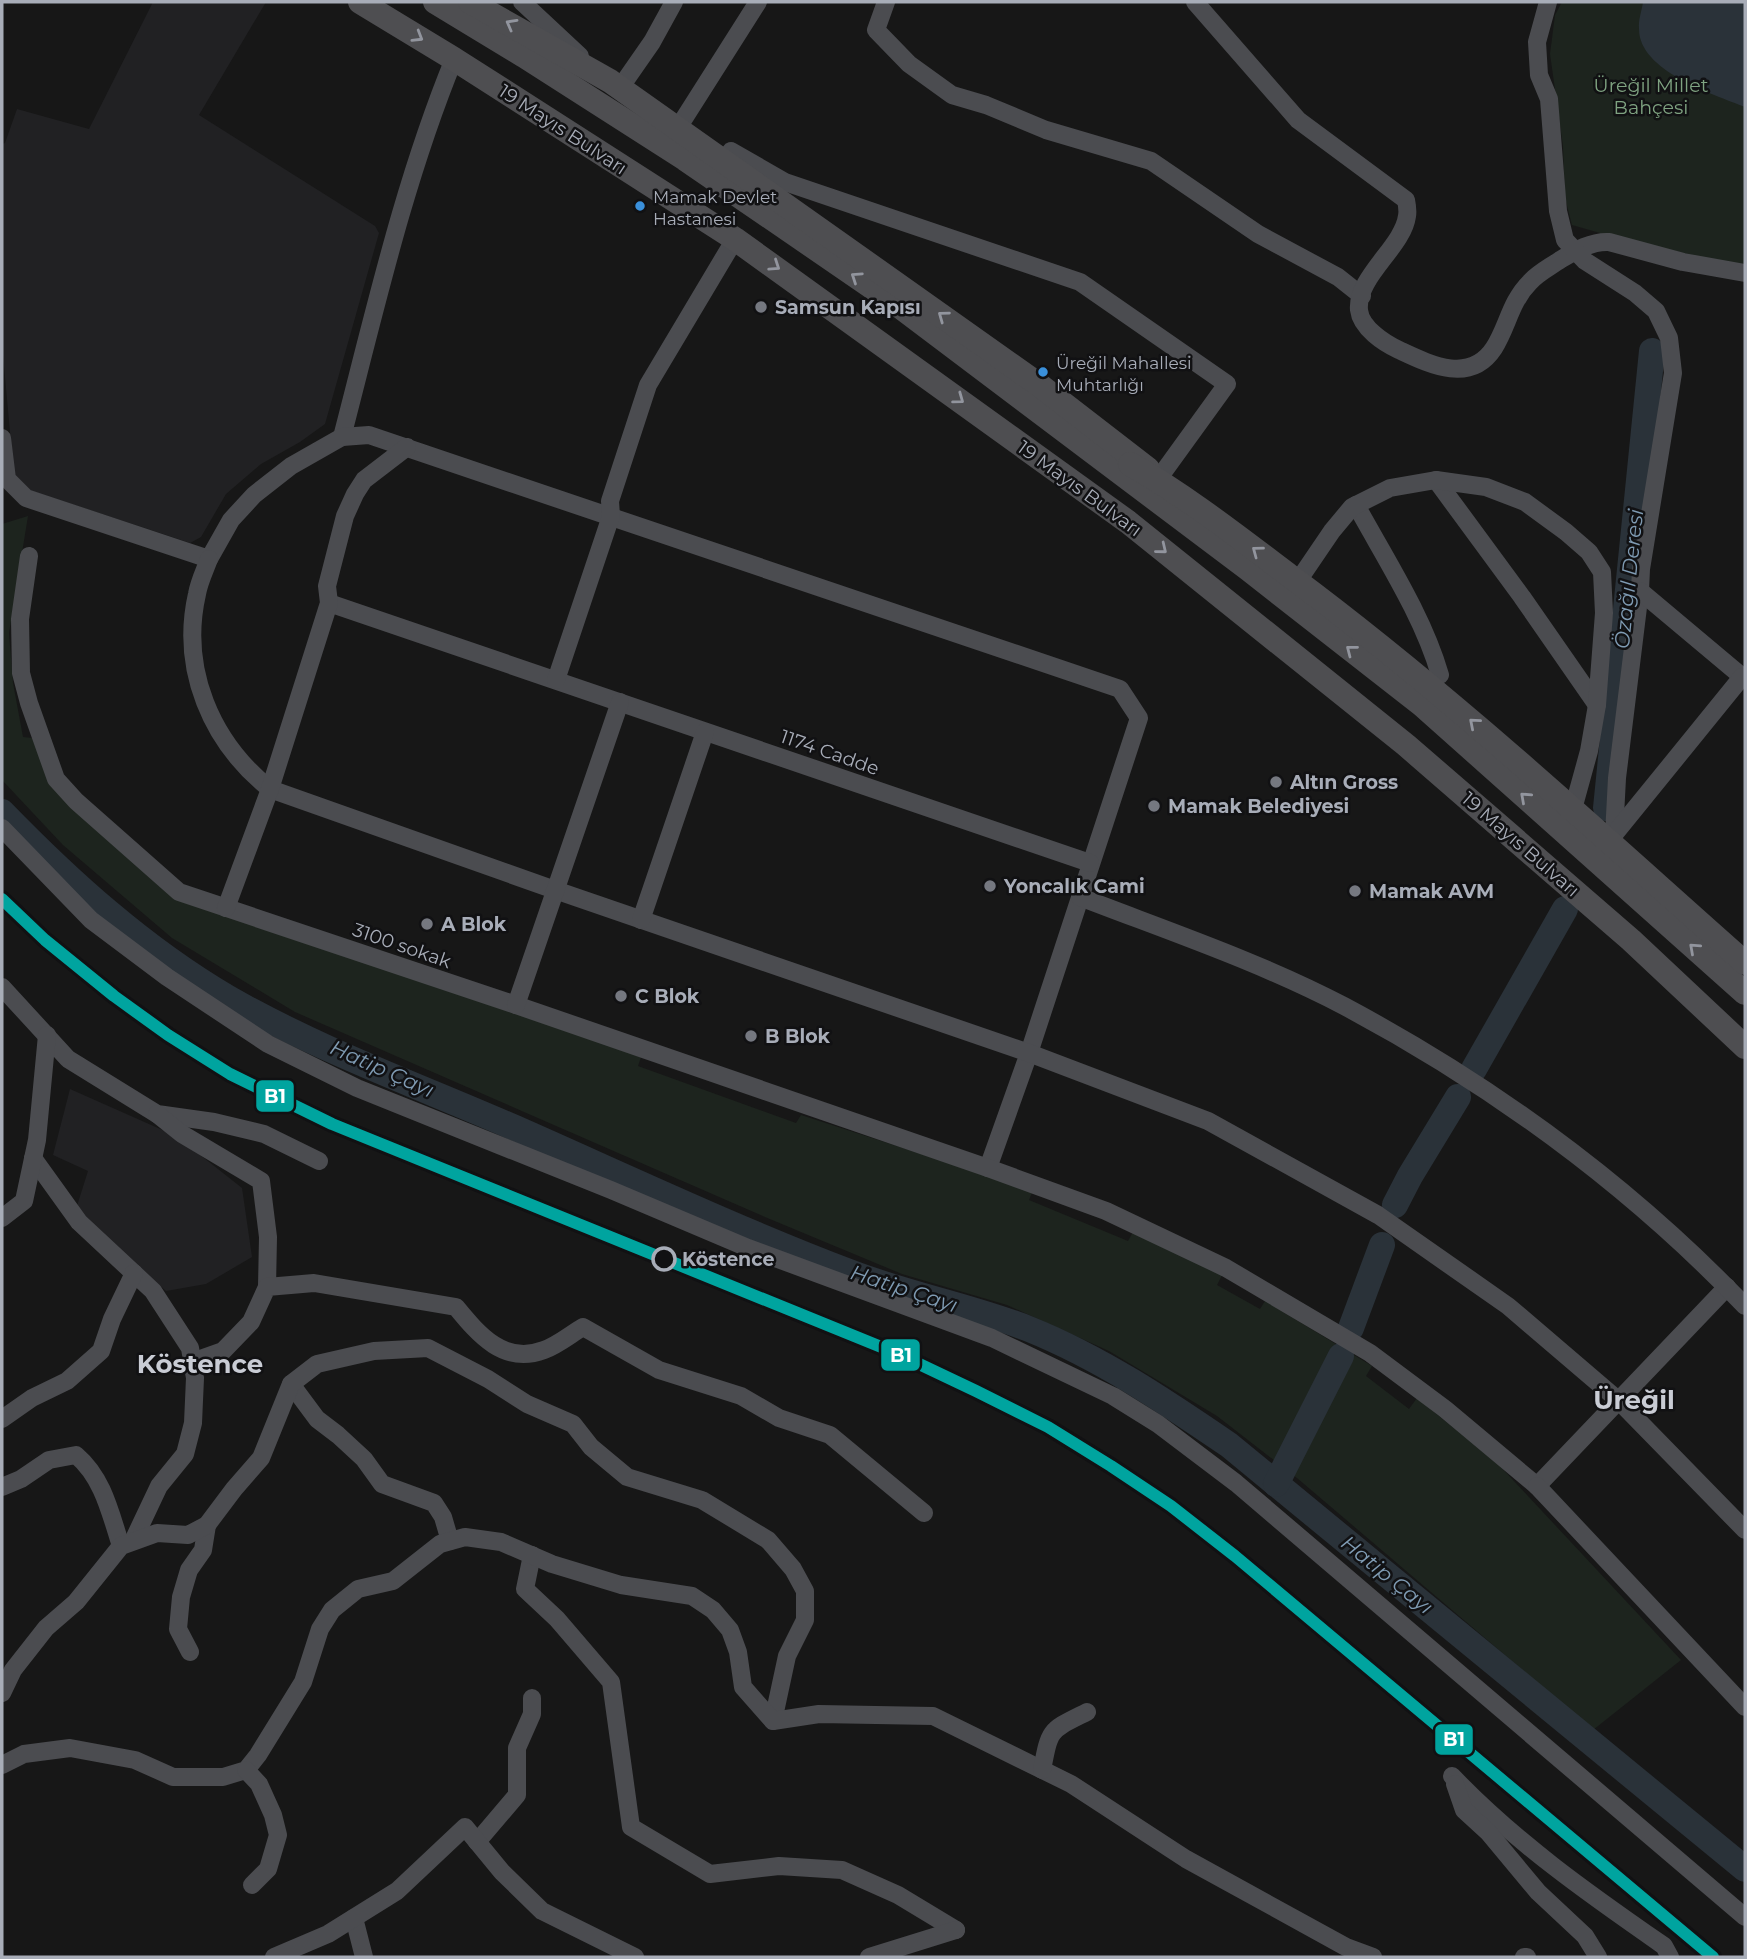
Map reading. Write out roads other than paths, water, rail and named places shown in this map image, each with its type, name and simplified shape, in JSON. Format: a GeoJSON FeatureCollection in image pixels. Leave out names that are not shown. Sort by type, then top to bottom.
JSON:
{"type":"FeatureCollection","features":[{"type":"Feature","properties":{"kind":"highway","name":"19 Mayıs Bulvarı"},"geometry":{"type":"LineString","coordinates":[[360,2],[454,59],[786,274],[1128,522],[1406,745],[1631,940],[1745,1047]]}},
{"type":"Feature","properties":{"kind":"highway","name":"19 Mayıs Bulvarı"},"geometry":{"type":"LineString","coordinates":[[435,2],[685,159],[895,303],[1248,569],[1422,705],[1745,993]]}},
{"type":"Feature","properties":{"kind":"highway"},"geometry":{"type":"LineString","coordinates":[[470,2],[610,81],[1038,384],[1297,581],[1447,700],[1573,809],[1611,838],[1667,894],[1745,963]]}},
{"type":"Feature","properties":{"kind":"highway"},"geometry":{"type":"LineString","coordinates":[[1037,411],[1167,483]]}},
{"type":"Feature","properties":{"kind":"highway"},"geometry":{"type":"LineString","coordinates":[[1629,890],[1667,894]]}},
{"type":"Feature","properties":{"kind":"street"},"geometry":{"type":"LineString","coordinates":[[522,2],[610,81],[652,42],[674,2]]}},
{"type":"Feature","properties":{"kind":"street"},"geometry":{"type":"LineString","coordinates":[[678,128],[758,2]]}},
{"type":"Feature","properties":{"kind":"street"},"geometry":{"type":"LineString","coordinates":[[886,2],[876,30],[909,64],[952,94],[1046,130],[1151,161],[1258,234],[1338,276],[1362,296]]}},
{"type":"Feature","properties":{"kind":"street"},"geometry":{"type":"LineString","coordinates":[[1195,2],[1298,120],[1406,200],[1407,217],[1362,290],[1359,310],[1364,323],[1386,344],[1435,367],[1462,370],[1482,360],[1494,348],[1515,302],[1530,282],[1575,251],[1598,241],[1683,262],[1745,273]]}},
{"type":"Feature","properties":{"kind":"street"},"geometry":{"type":"LineString","coordinates":[[1548,2],[1537,42],[1539,75],[1549,99],[1558,211],[1565,240],[1585,261],[1635,293],[1656,311],[1669,338],[1673,373],[1641,569],[1611,838]]}},
{"type":"Feature","properties":{"kind":"street"},"geometry":{"type":"LineString","coordinates":[[342,437],[396,231],[435,106],[454,59]]}},
{"type":"Feature","properties":{"kind":"street"},"geometry":{"type":"LineString","coordinates":[[731,151],[785,182],[1080,282],[1227,384],[1167,483]]}},
{"type":"Feature","properties":{"kind":"street"},"geometry":{"type":"LineString","coordinates":[[556,680],[611,516],[610,501],[648,385],[734,239]]}},
{"type":"Feature","properties":{"kind":"street"},"geometry":{"type":"LineString","coordinates":[[988,1168],[1029,1054],[1139,718],[1120,689],[369,435],[342,437],[291,466],[254,495],[231,520],[209,559],[197,593],[192,634],[196,672],[209,714],[229,748],[250,773],[270,789],[1029,1054],[1208,1121],[1378,1215],[1508,1306],[1618,1400],[1745,1531]]}},
{"type":"Feature","properties":{"kind":"street"},"geometry":{"type":"LineString","coordinates":[[2,438],[7,479],[26,498],[209,559]]}},
{"type":"Feature","properties":{"kind":"street"},"geometry":{"type":"LineString","coordinates":[[226,908],[270,789],[329,603],[327,586],[345,516],[365,480],[407,447]]}},
{"type":"Feature","properties":{"kind":"street"},"geometry":{"type":"LineString","coordinates":[[1436,480],[1597,705]]}},
{"type":"Feature","properties":{"kind":"street"},"geometry":{"type":"LineString","coordinates":[[1297,581],[1332,531],[1356,505],[1390,488],[1436,480],[1486,487],[1525,502],[1589,552],[1602,572],[1604,613],[1597,705],[1589,751],[1573,809]]}},
{"type":"Feature","properties":{"kind":"street"},"geometry":{"type":"LineString","coordinates":[[1356,505],[1397,579],[1434,654],[1440,674]]}},
{"type":"Feature","properties":{"kind":"street","name":"3100 sokak"},"geometry":{"type":"LineString","coordinates":[[29,556],[20,619],[21,673],[56,779],[76,801],[179,892],[988,1168],[1106,1211],[1226,1268],[1370,1353],[1445,1409],[1537,1486],[1745,1707]]}},
{"type":"Feature","properties":{"kind":"street"},"geometry":{"type":"LineString","coordinates":[[1611,838],[1744,678],[1640,591]]}},
{"type":"Feature","properties":{"kind":"street","name":"1174 Cadde"},"geometry":{"type":"LineString","coordinates":[[329,603],[1090,863]]}},
{"type":"Feature","properties":{"kind":"street"},"geometry":{"type":"LineString","coordinates":[[516,1005],[620,702]]}},
{"type":"Feature","properties":{"kind":"street"},"geometry":{"type":"LineString","coordinates":[[641,920],[705,732]]}},
{"type":"Feature","properties":{"kind":"street"},"geometry":{"type":"LineString","coordinates":[[2,828],[91,920],[167,977],[268,1044],[357,1088],[748,1248],[992,1338],[1113,1396],[1158,1424],[1236,1483],[1745,1917]]}},
{"type":"Feature","properties":{"kind":"street"},"geometry":{"type":"LineString","coordinates":[[1080,897],[1251,963],[1342,1005],[1453,1069],[1547,1133],[1636,1203],[1745,1306]]}},
{"type":"Feature","properties":{"kind":"street"},"geometry":{"type":"LineString","coordinates":[[2,987],[68,1059],[157,1114],[182,1134],[261,1181],[268,1237],[267,1287],[251,1322],[223,1351],[192,1362]]}},
{"type":"Feature","properties":{"kind":"street"},"geometry":{"type":"LineString","coordinates":[[2,1218],[24,1202],[33,1158],[47,1035]]}},
{"type":"Feature","properties":{"kind":"street"},"geometry":{"type":"LineString","coordinates":[[157,1114],[214,1122],[264,1134],[319,1161]]}},
{"type":"Feature","properties":{"kind":"street"},"geometry":{"type":"LineString","coordinates":[[2,1693],[13,1670],[46,1628],[76,1602],[127,1543],[159,1486],[186,1454],[193,1423],[195,1378],[190,1348],[153,1291],[79,1222],[33,1158]]}},
{"type":"Feature","properties":{"kind":"street"},"geometry":{"type":"LineString","coordinates":[[2,1419],[32,1398],[68,1381],[101,1351],[134,1273]]}},
{"type":"Feature","properties":{"kind":"street"},"geometry":{"type":"LineString","coordinates":[[267,1287],[314,1283],[456,1307],[480,1336],[512,1354],[543,1350],[583,1327],[659,1370],[741,1396],[779,1418],[830,1435],[924,1513]]}},
{"type":"Feature","properties":{"kind":"street"},"geometry":{"type":"LineString","coordinates":[[1537,1486],[1727,1287]]}},
{"type":"Feature","properties":{"kind":"street"},"geometry":{"type":"LineString","coordinates":[[127,1543],[157,1533],[188,1535],[207,1525],[261,1458],[291,1384],[317,1364],[374,1351],[428,1348],[527,1404],[573,1424],[591,1447],[627,1477],[702,1500],[768,1540],[793,1569],[805,1591],[805,1620],[787,1656],[773,1721]]}},
{"type":"Feature","properties":{"kind":"street"},"geometry":{"type":"LineString","coordinates":[[291,1384],[317,1419],[364,1459],[382,1484],[434,1503],[443,1517],[450,1541]]}},
{"type":"Feature","properties":{"kind":"street"},"geometry":{"type":"LineString","coordinates":[[2,1487],[21,1479],[49,1460],[76,1455],[91,1467],[127,1543]]}},
{"type":"Feature","properties":{"kind":"street"},"geometry":{"type":"LineString","coordinates":[[190,1652],[178,1629],[181,1597],[189,1570],[203,1550],[207,1525]]}},
{"type":"Feature","properties":{"kind":"street"},"geometry":{"type":"LineString","coordinates":[[2,1765],[24,1755],[70,1748],[135,1760],[173,1777],[223,1777],[246,1770],[303,1682],[320,1629],[332,1609],[358,1590],[393,1581],[440,1544],[465,1537],[501,1542],[552,1564],[621,1585],[692,1596],[713,1610],[730,1630],[738,1652],[743,1687],[773,1721]]}},
{"type":"Feature","properties":{"kind":"street"},"geometry":{"type":"LineString","coordinates":[[532,1555],[525,1589],[557,1619],[611,1682],[631,1827],[709,1874],[779,1866],[842,1870],[898,1895],[956,1930],[869,1957]]}},
{"type":"Feature","properties":{"kind":"street"},"geometry":{"type":"LineString","coordinates":[[477,1842],[517,1795],[517,1748],[532,1714],[533,1698]]}},
{"type":"Feature","properties":{"kind":"street"},"geometry":{"type":"LineString","coordinates":[[1042,1770],[1047,1741],[1055,1728],[1087,1712]]}},
{"type":"Feature","properties":{"kind":"street"},"geometry":{"type":"LineString","coordinates":[[773,1721],[819,1714],[933,1716],[1070,1784],[1196,1865],[1346,1947],[1373,1957]]}},
{"type":"Feature","properties":{"kind":"street"},"geometry":{"type":"LineString","coordinates":[[246,1770],[259,1784],[273,1815],[278,1835],[268,1868],[252,1885]]}},
{"type":"Feature","properties":{"kind":"street"},"geometry":{"type":"LineString","coordinates":[[1598,1957],[1584,1936],[1538,1892],[1488,1832],[1464,1810],[1452,1776],[1484,1809],[1550,1865],[1664,1945],[1670,1957]]}},
{"type":"Feature","properties":{"kind":"street"},"geometry":{"type":"LineString","coordinates":[[274,1957],[328,1934],[397,1891],[465,1827],[502,1872],[542,1911],[635,1957]]}},
{"type":"Feature","properties":{"kind":"street"},"geometry":{"type":"LineString","coordinates":[[354,1918],[364,1957]]}},
{"type":"Feature","properties":{"kind":"waterway","name":"Özağıl Deresi"},"geometry":{"type":"LineString","coordinates":[[1606,808],[1652,351]]}},
{"type":"Feature","properties":{"kind":"waterway","name":"Hatip Çayı"},"geometry":{"type":"LineString","coordinates":[[2,812],[54,864],[137,936],[197,979],[263,1017],[333,1051],[765,1238],[871,1280],[1029,1329],[1082,1353],[1132,1382],[1229,1445],[1745,1869]]}},
{"type":"Feature","properties":{"kind":"waterway","name":"Özağıl Deresi"},"geometry":{"type":"LineString","coordinates":[[1474,1069],[1565,909]]}},
{"type":"Feature","properties":{"kind":"waterway","name":"Özağıl Deresi"},"geometry":{"type":"LineString","coordinates":[[1395,1205],[1458,1097]]}},
{"type":"Feature","properties":{"kind":"waterway","name":"Özağıl Deresi"},"geometry":{"type":"LineString","coordinates":[[1351,1328],[1382,1245]]}},
{"type":"Feature","properties":{"kind":"waterway","name":"Özağıl Deresi"},"geometry":{"type":"LineString","coordinates":[[1276,1484],[1341,1356]]}},
{"type":"Feature","properties":{"kind":"place","name":"Mamak Devlet Hastanesi"},"geometry":{"type":"Point","coordinates":[640,206]}},
{"type":"Feature","properties":{"kind":"place","name":"Samsun Kapısı"},"geometry":{"type":"Point","coordinates":[761,307]}},
{"type":"Feature","properties":{"kind":"place","name":"Üreğil Mahallesi Muhtarlığı"},"geometry":{"type":"Point","coordinates":[1043,372]}},
{"type":"Feature","properties":{"kind":"place","name":"Altın Gross"},"geometry":{"type":"Point","coordinates":[1276,782]}},
{"type":"Feature","properties":{"kind":"place","name":"Mamak Belediyesi"},"geometry":{"type":"Point","coordinates":[1154,806]}},
{"type":"Feature","properties":{"kind":"place","name":"Yoncalık Cami"},"geometry":{"type":"Point","coordinates":[990,886]}},
{"type":"Feature","properties":{"kind":"place","name":"Mamak AVM"},"geometry":{"type":"Point","coordinates":[1355,891]}},
{"type":"Feature","properties":{"kind":"place","name":"A Blok"},"geometry":{"type":"Point","coordinates":[427,924]}},
{"type":"Feature","properties":{"kind":"place","name":"C Blok"},"geometry":{"type":"Point","coordinates":[621,996]}},
{"type":"Feature","properties":{"kind":"place","name":"B Blok"},"geometry":{"type":"Point","coordinates":[751,1036]}},
{"type":"Feature","properties":{"kind":"place","name":"Köstence"},"geometry":{"type":"Point","coordinates":[664,1259]}},
{"type":"Feature","properties":{"kind":"district","name":"Köstence"},"geometry":{"type":"Point","coordinates":[200,1364]}},
{"type":"Feature","properties":{"kind":"district","name":"Üreğil"},"geometry":{"type":"Point","coordinates":[1634,1400]}},
{"type":"Feature","properties":{"kind":"park label","name":"Üreğil Millet Bahçesi"},"geometry":{"type":"Point","coordinates":[1651,96]}}]}
